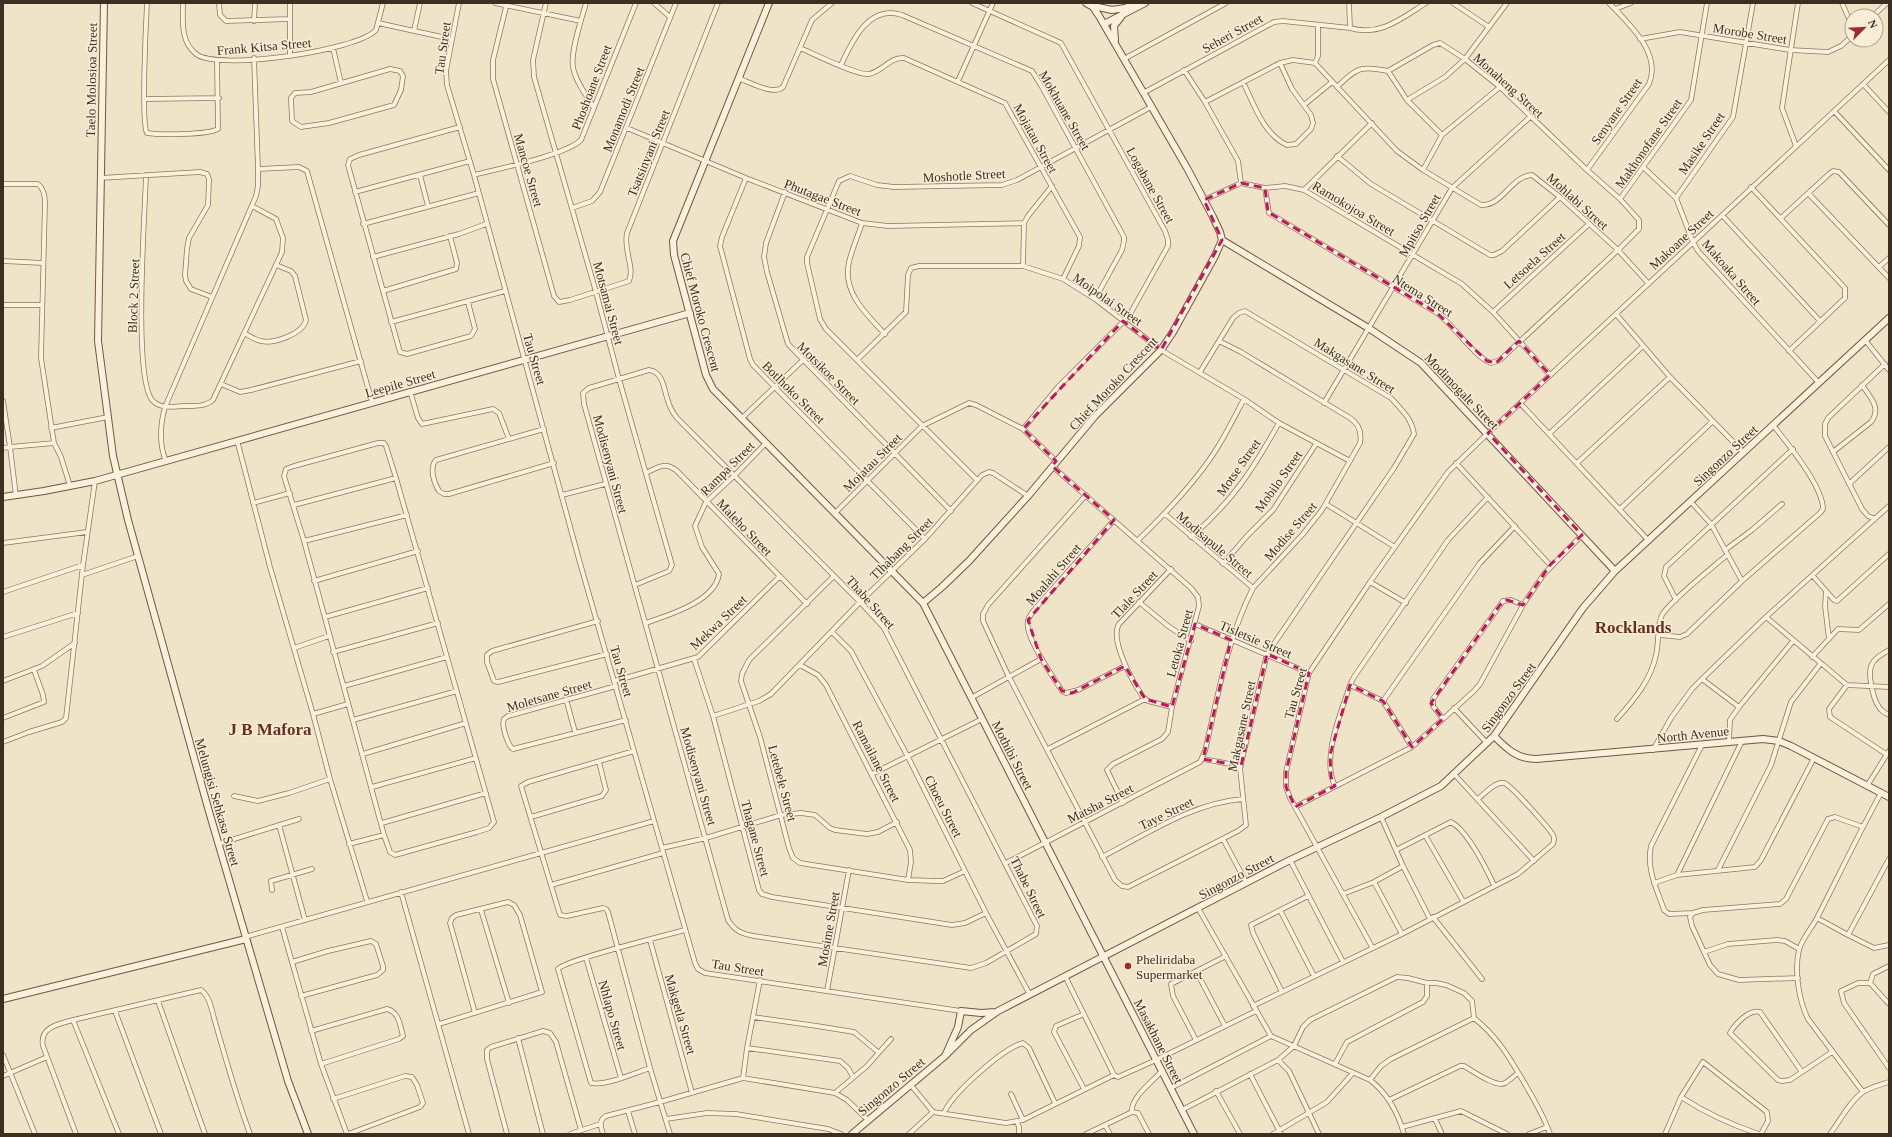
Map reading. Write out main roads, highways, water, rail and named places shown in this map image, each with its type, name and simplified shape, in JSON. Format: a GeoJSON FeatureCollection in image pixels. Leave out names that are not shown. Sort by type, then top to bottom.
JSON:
{"type":"FeatureCollection","features":[{"type":"Feature","properties":{"kind":"place","name":"Pheliridaba Supermarket"},"geometry":{"type":"Point","coordinates":[1128,966]}},
{"type":"Feature","properties":{"kind":"district","name":"Rocklands"},"geometry":{"type":"Point","coordinates":[1633,627]}},
{"type":"Feature","properties":{"kind":"district","name":"J B Mafora"},"geometry":{"type":"Point","coordinates":[270,729]}}]}
